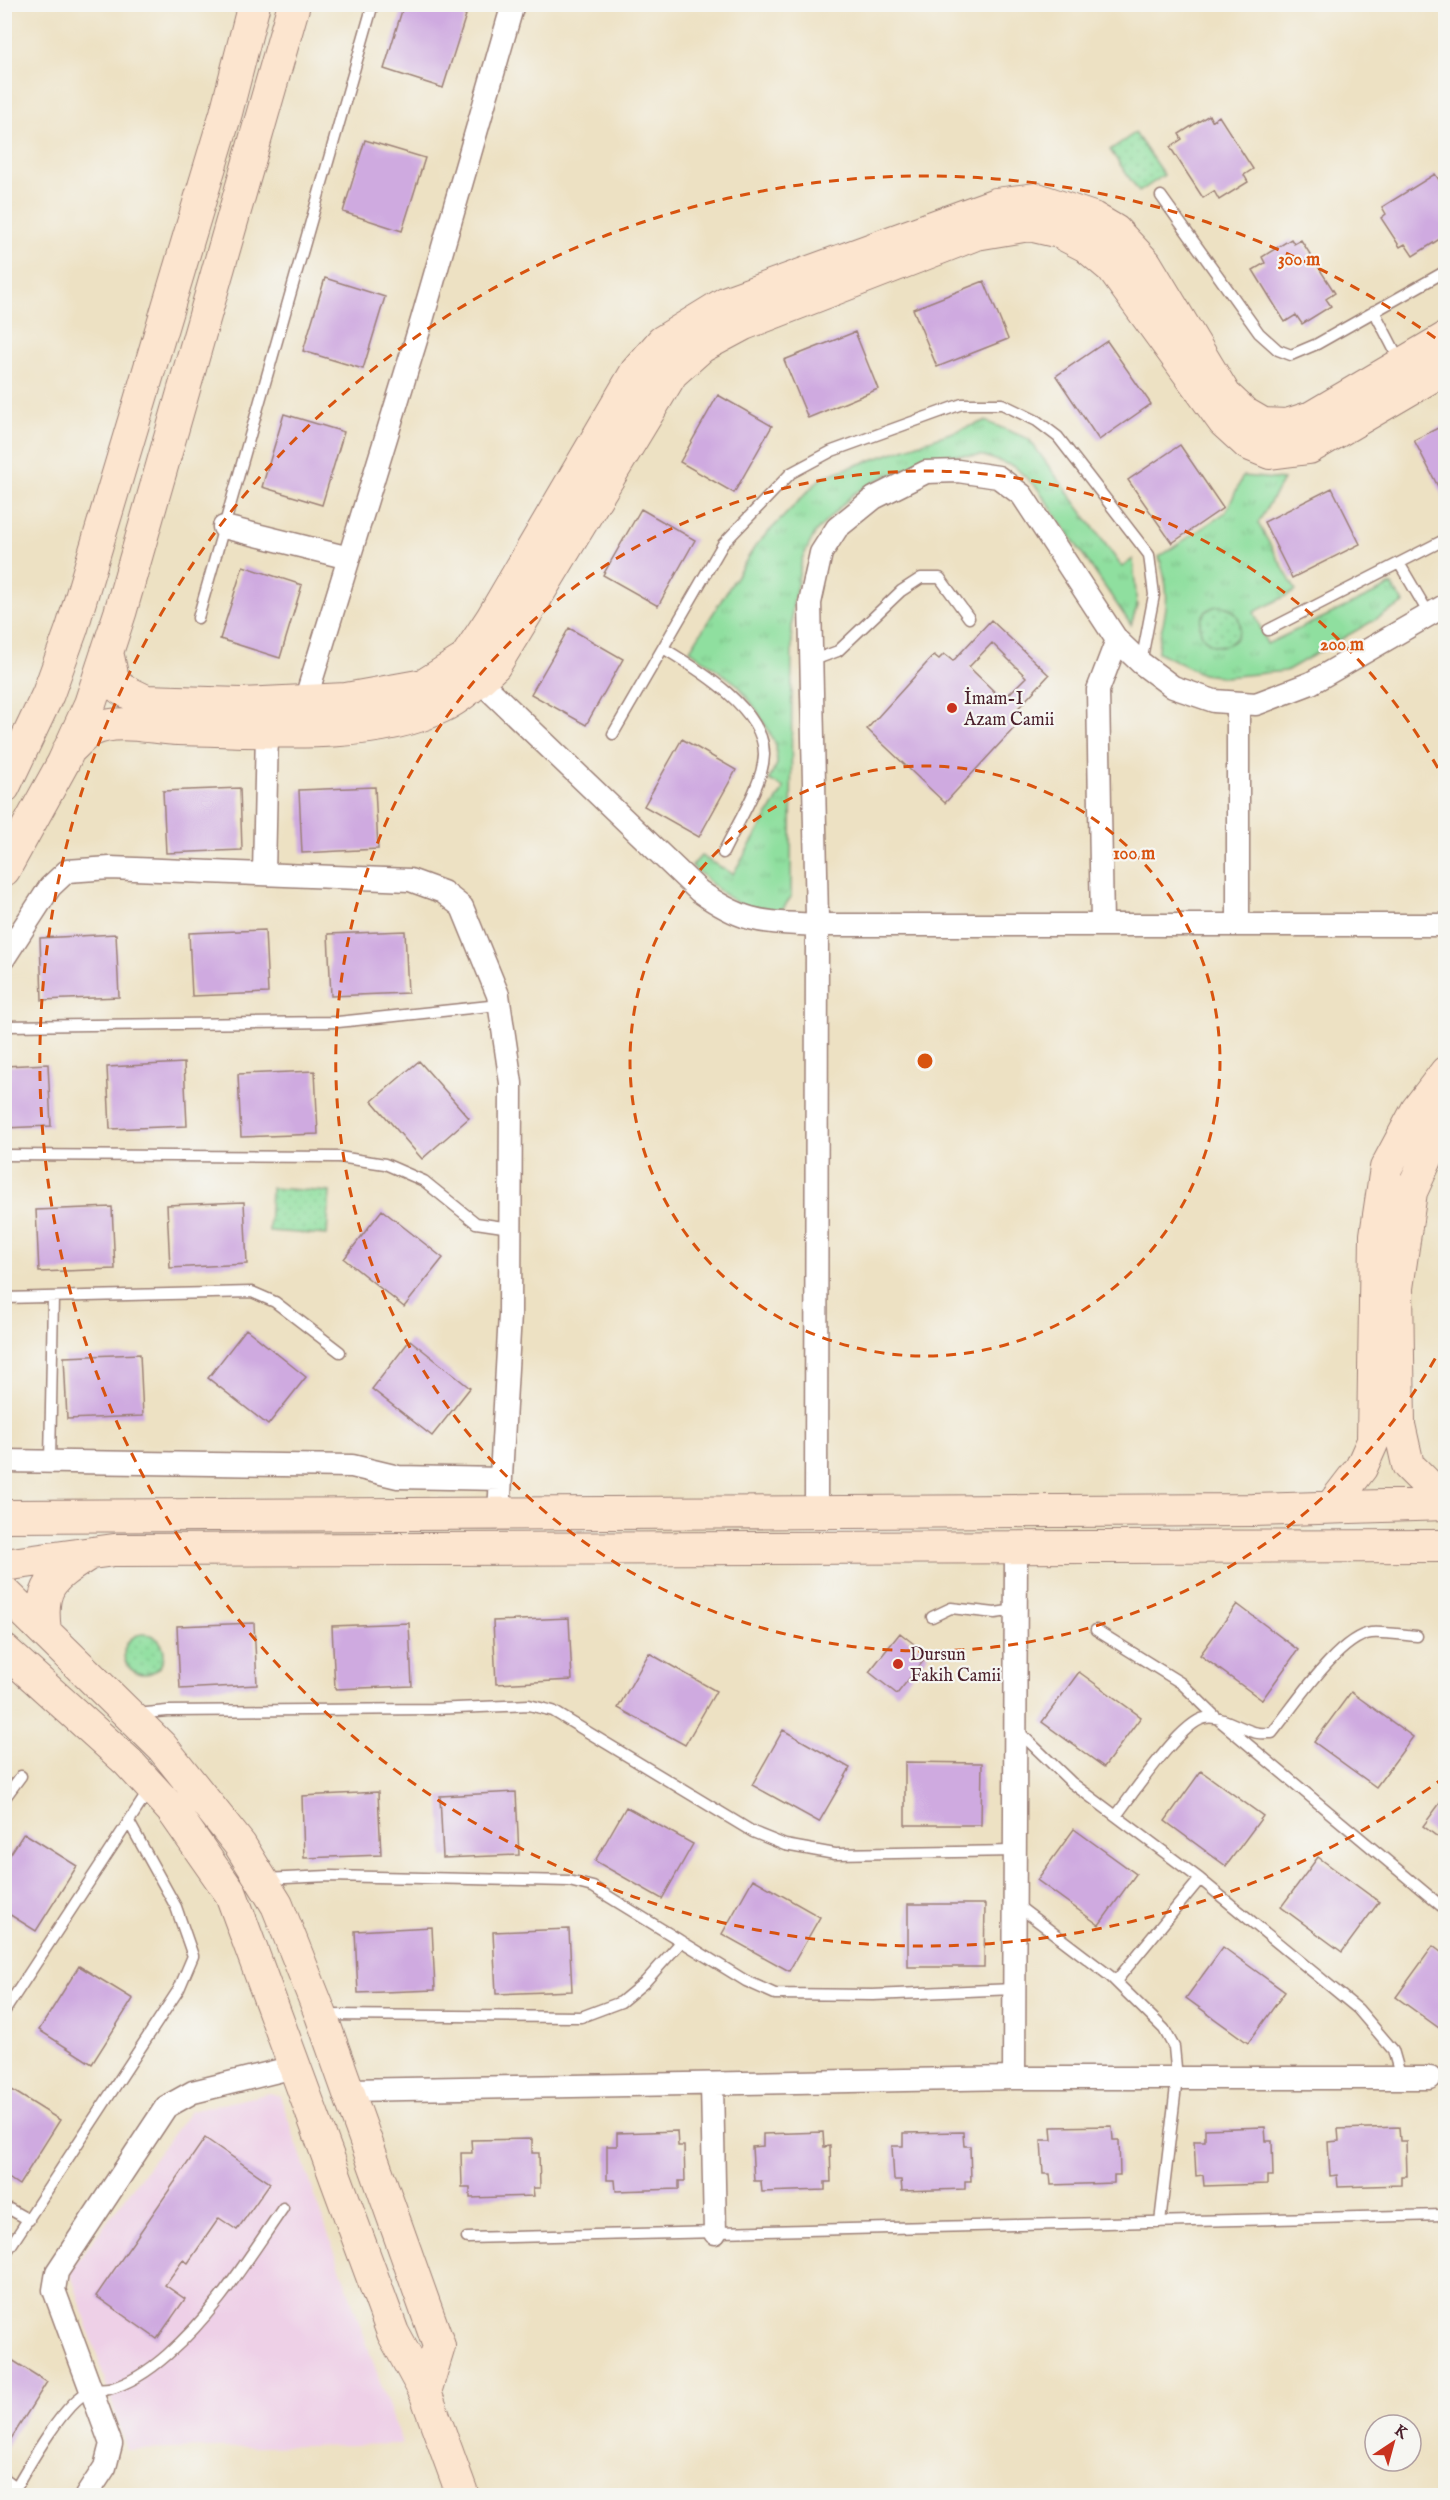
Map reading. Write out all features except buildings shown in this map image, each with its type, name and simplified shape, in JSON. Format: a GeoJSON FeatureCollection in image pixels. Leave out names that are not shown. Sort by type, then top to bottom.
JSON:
{"type":"FeatureCollection","features":[{"type":"Feature","properties":{"kind":"street"},"geometry":{"type":"LineString","coordinates":[[4,787],[48,694],[72,628],[222,124],[254,4]]}},
{"type":"Feature","properties":{"kind":"street"},"geometry":{"type":"LineString","coordinates":[[4,870],[68,751],[90,704],[294,4]]}},
{"type":"Feature","properties":{"kind":"street"},"geometry":{"type":"LineString","coordinates":[[305,701],[420,327],[513,4]]}},
{"type":"Feature","properties":{"kind":"street"},"geometry":{"type":"LineString","coordinates":[[107,652],[113,679],[121,689],[146,701],[241,704],[346,699],[424,685],[465,659],[492,618],[636,372],[670,336],[727,303],[996,204],[1037,199],[1093,218],[1115,231],[1146,264],[1225,395],[1244,412],[1263,424],[1287,424],[1312,417],[1446,338]]}},
{"type":"Feature","properties":{"kind":"street"},"geometry":{"type":"LineString","coordinates":[[68,751],[91,731],[113,724],[160,728],[318,731],[399,723],[441,707],[479,680],[495,665],[672,373],[701,347],[744,324],[976,234],[1029,225],[1059,232],[1086,246],[1112,267],[1224,422],[1248,444],[1270,453],[1309,448],[1446,368]]}},
{"type":"Feature","properties":{"kind":"street"},"geometry":{"type":"LineString","coordinates":[[816,1512],[817,925],[810,603],[821,553],[837,528],[874,498],[926,472],[958,471],[998,477],[1022,495],[1117,640],[1141,663],[1173,687],[1214,702],[1256,704],[1311,683],[1437,609]]}},
{"type":"Feature","properties":{"kind":"street"},"geometry":{"type":"LineString","coordinates":[[224,527],[349,558]]}},
{"type":"Feature","properties":{"kind":"street"},"geometry":{"type":"LineString","coordinates":[[1102,924],[1098,690],[1117,640]]}},
{"type":"Feature","properties":{"kind":"street"},"geometry":{"type":"LineString","coordinates":[[479,680],[699,891],[726,911],[760,922],[817,925],[1238,923],[1446,925]]}},
{"type":"Feature","properties":{"kind":"street"},"geometry":{"type":"LineString","coordinates":[[1238,703],[1238,923]]}},
{"type":"Feature","properties":{"kind":"street"},"geometry":{"type":"LineString","coordinates":[[264,874],[267,730]]}},
{"type":"Feature","properties":{"kind":"street"},"geometry":{"type":"LineString","coordinates":[[4,958],[50,887],[67,871],[110,868],[410,880],[443,892],[462,908],[498,995],[511,1083],[510,1314],[499,1513]]}},
{"type":"Feature","properties":{"kind":"street"},"geometry":{"type":"LineString","coordinates":[[1331,1508],[1361,1468],[1373,1441],[1376,1235],[1386,1168],[1417,1110],[1446,1072]]}},
{"type":"Feature","properties":{"kind":"street"},"geometry":{"type":"LineString","coordinates":[[1446,1116],[1411,1192],[1397,1288],[1399,1425],[1408,1465],[1446,1504]]}},
{"type":"Feature","properties":{"kind":"street"},"geometry":{"type":"LineString","coordinates":[[4,1461],[352,1466],[398,1477],[501,1479]]}},
{"type":"Feature","properties":{"kind":"street"},"geometry":{"type":"LineString","coordinates":[[4,1516],[1331,1508],[1446,1504]]}},
{"type":"Feature","properties":{"kind":"street"},"geometry":{"type":"LineString","coordinates":[[4,1565],[114,1550],[1446,1546]]}},
{"type":"Feature","properties":{"kind":"street"},"geometry":{"type":"LineString","coordinates":[[1014,2078],[1016,1547]]}},
{"type":"Feature","properties":{"kind":"street"},"geometry":{"type":"LineString","coordinates":[[45,1631],[42,1610],[48,1588],[56,1574],[89,1554]]}},
{"type":"Feature","properties":{"kind":"street"},"geometry":{"type":"LineString","coordinates":[[4,1592],[170,1756],[240,1845],[277,1905],[349,2090],[439,2346],[425,2392]]}},
{"type":"Feature","properties":{"kind":"street"},"geometry":{"type":"LineString","coordinates":[[4,1650],[128,1762],[173,1811],[231,1893],[393,2333],[425,2392],[463,2496]]}},
{"type":"Feature","properties":{"kind":"street"},"geometry":{"type":"LineString","coordinates":[[86,2496],[105,2467],[111,2444],[54,2290],[57,2272],[166,2107],[193,2092],[294,2067]]}},
{"type":"Feature","properties":{"kind":"street"},"geometry":{"type":"LineString","coordinates":[[349,2090],[1014,2078],[1430,2078]]}},
{"type":"Feature","properties":{"kind":"street"},"geometry":{"type":"LineString","coordinates":[[712,2084],[715,2233]]}},
{"type":"Feature","properties":{"kind":"lane"},"geometry":{"type":"LineString","coordinates":[[198,618],[373,4]]}},
{"type":"Feature","properties":{"kind":"lane"},"geometry":{"type":"LineString","coordinates":[[1161,196],[1259,333],[1278,350],[1291,355],[1317,344],[1446,271]]}},
{"type":"Feature","properties":{"kind":"lane"},"geometry":{"type":"LineString","coordinates":[[1374,311],[1401,364]]}},
{"type":"Feature","properties":{"kind":"lane"},"geometry":{"type":"LineString","coordinates":[[613,734],[723,544],[791,473],[832,451],[962,404],[1002,404],[1037,421],[1058,437],[1149,555],[1154,595],[1141,663]]}},
{"type":"Feature","properties":{"kind":"lane"},"geometry":{"type":"LineString","coordinates":[[1268,630],[1446,539]]}},
{"type":"Feature","properties":{"kind":"lane"},"geometry":{"type":"LineString","coordinates":[[1399,563],[1437,609]]}},
{"type":"Feature","properties":{"kind":"lane"},"geometry":{"type":"LineString","coordinates":[[811,661],[838,651],[900,591],[921,578],[939,578],[969,618]]}},
{"type":"Feature","properties":{"kind":"lane"},"geometry":{"type":"LineString","coordinates":[[663,648],[711,678],[734,697],[755,726],[764,753],[759,779],[723,853]]}},
{"type":"Feature","properties":{"kind":"lane"},"geometry":{"type":"LineString","coordinates":[[4,1026],[338,1022],[499,1005]]}},
{"type":"Feature","properties":{"kind":"lane"},"geometry":{"type":"LineString","coordinates":[[4,1155],[339,1157],[385,1164],[424,1181],[476,1223],[510,1228]]}},
{"type":"Feature","properties":{"kind":"lane"},"geometry":{"type":"LineString","coordinates":[[4,1298],[252,1292],[275,1302],[340,1352]]}},
{"type":"Feature","properties":{"kind":"lane"},"geometry":{"type":"LineString","coordinates":[[50,1462],[53,1297]]}},
{"type":"Feature","properties":{"kind":"lane"},"geometry":{"type":"LineString","coordinates":[[932,1617],[951,1608],[995,1613],[1015,1610]]}},
{"type":"Feature","properties":{"kind":"lane"},"geometry":{"type":"LineString","coordinates":[[1096,1630],[1181,1683],[1220,1721],[1446,1910]]}},
{"type":"Feature","properties":{"kind":"lane"},"geometry":{"type":"LineString","coordinates":[[1116,1816],[1169,1746],[1192,1724],[1206,1718],[1255,1733],[1272,1733],[1326,1666],[1354,1638],[1370,1634],[1417,1636]]}},
{"type":"Feature","properties":{"kind":"lane"},"geometry":{"type":"LineString","coordinates":[[130,1715],[167,1711],[432,1709],[529,1705],[553,1711],[753,1832],[785,1845],[835,1854],[1015,1851]]}},
{"type":"Feature","properties":{"kind":"lane"},"geometry":{"type":"LineString","coordinates":[[1015,1728],[1072,1783],[1200,1879],[1358,2009],[1393,2050],[1401,2079]]}},
{"type":"Feature","properties":{"kind":"lane"},"geometry":{"type":"LineString","coordinates":[[4,1799],[21,1776]]}},
{"type":"Feature","properties":{"kind":"lane"},"geometry":{"type":"LineString","coordinates":[[4,2012],[151,1787]]}},
{"type":"Feature","properties":{"kind":"lane"},"geometry":{"type":"LineString","coordinates":[[4,2256],[179,1989],[193,1956],[176,1906],[129,1821]]}},
{"type":"Feature","properties":{"kind":"lane"},"geometry":{"type":"LineString","coordinates":[[261,1879],[329,1876],[569,1881],[593,1887],[746,1981],[775,1994],[873,1995],[1014,1989]]}},
{"type":"Feature","properties":{"kind":"lane"},"geometry":{"type":"LineString","coordinates":[[1116,1981],[1200,1879]]}},
{"type":"Feature","properties":{"kind":"lane"},"geometry":{"type":"LineString","coordinates":[[1014,1903],[1116,1981],[1164,2028],[1174,2047],[1177,2079],[1160,2222]]}},
{"type":"Feature","properties":{"kind":"lane"},"geometry":{"type":"LineString","coordinates":[[321,2014],[581,2017],[621,2002],[645,1982],[682,1941]]}},
{"type":"Feature","properties":{"kind":"lane"},"geometry":{"type":"LineString","coordinates":[[4,2206],[29,2220]]}},
{"type":"Feature","properties":{"kind":"lane"},"geometry":{"type":"LineString","coordinates":[[4,2478],[13,2491],[73,2403],[91,2390],[107,2389],[137,2379],[167,2355],[212,2311],[283,2208]]}},
{"type":"Feature","properties":{"kind":"lane"},"geometry":{"type":"LineString","coordinates":[[467,2238],[1444,2215]]}},
{"type":"Feature","properties":{"kind":"shaded area"},"geometry":{"type":"Polygon","coordinates":[[[270,2093],[280,2096],[402,2444],[127,2450],[70,2271],[190,2111],[270,2093]]]}},
{"type":"Feature","properties":{"kind":"green space"},"geometry":{"type":"Polygon","coordinates":[[[1135,133],[1164,175],[1139,192],[1110,150],[1135,133]]]}},
{"type":"Feature","properties":{"kind":"green space"},"geometry":{"type":"Polygon","coordinates":[[[985,421],[1029,439],[1122,567],[1133,559],[1137,606],[1131,625],[1038,489],[1015,467],[984,456],[952,455],[881,478],[853,494],[815,533],[802,559],[792,610],[791,897],[782,910],[753,908],[732,900],[692,866],[701,856],[733,874],[784,788],[769,780],[777,764],[776,745],[758,712],[738,685],[690,650],[756,545],[822,477],[985,421]]]}},
{"type":"Feature","properties":{"kind":"green space"},"geometry":{"type":"Polygon","coordinates":[[[1243,476],[1283,480],[1258,523],[1296,591],[1254,612],[1267,644],[1392,585],[1404,603],[1286,671],[1225,677],[1202,674],[1158,652],[1167,599],[1165,578],[1159,557],[1226,512],[1243,476]]]}},
{"type":"Feature","properties":{"kind":"green space"},"geometry":{"type":"Polygon","coordinates":[[[1220,606],[1228,607],[1234,612],[1239,618],[1239,634],[1234,640],[1228,645],[1220,646],[1212,645],[1206,640],[1201,634],[1200,626],[1201,618],[1206,612],[1212,607],[1220,606]]]}},
{"type":"Feature","properties":{"kind":"green space"},"geometry":{"type":"Polygon","coordinates":[[[271,1188],[330,1192],[327,1235],[269,1231],[271,1188]]]}},
{"type":"Feature","properties":{"kind":"green space"},"geometry":{"type":"Polygon","coordinates":[[[144,1634],[152,1635],[158,1640],[163,1646],[163,1662],[158,1668],[152,1673],[144,1674],[136,1673],[130,1668],[125,1662],[124,1654],[125,1646],[130,1640],[136,1635],[144,1634]]]}},
{"type":"Feature","properties":{"kind":"place","name":"İmam-I Azam Camii"},"geometry":{"type":"Point","coordinates":[952,708]}},
{"type":"Feature","properties":{"kind":"place","name":"Dursun Fakih Camii"},"geometry":{"type":"Point","coordinates":[898,1664]}}]}
